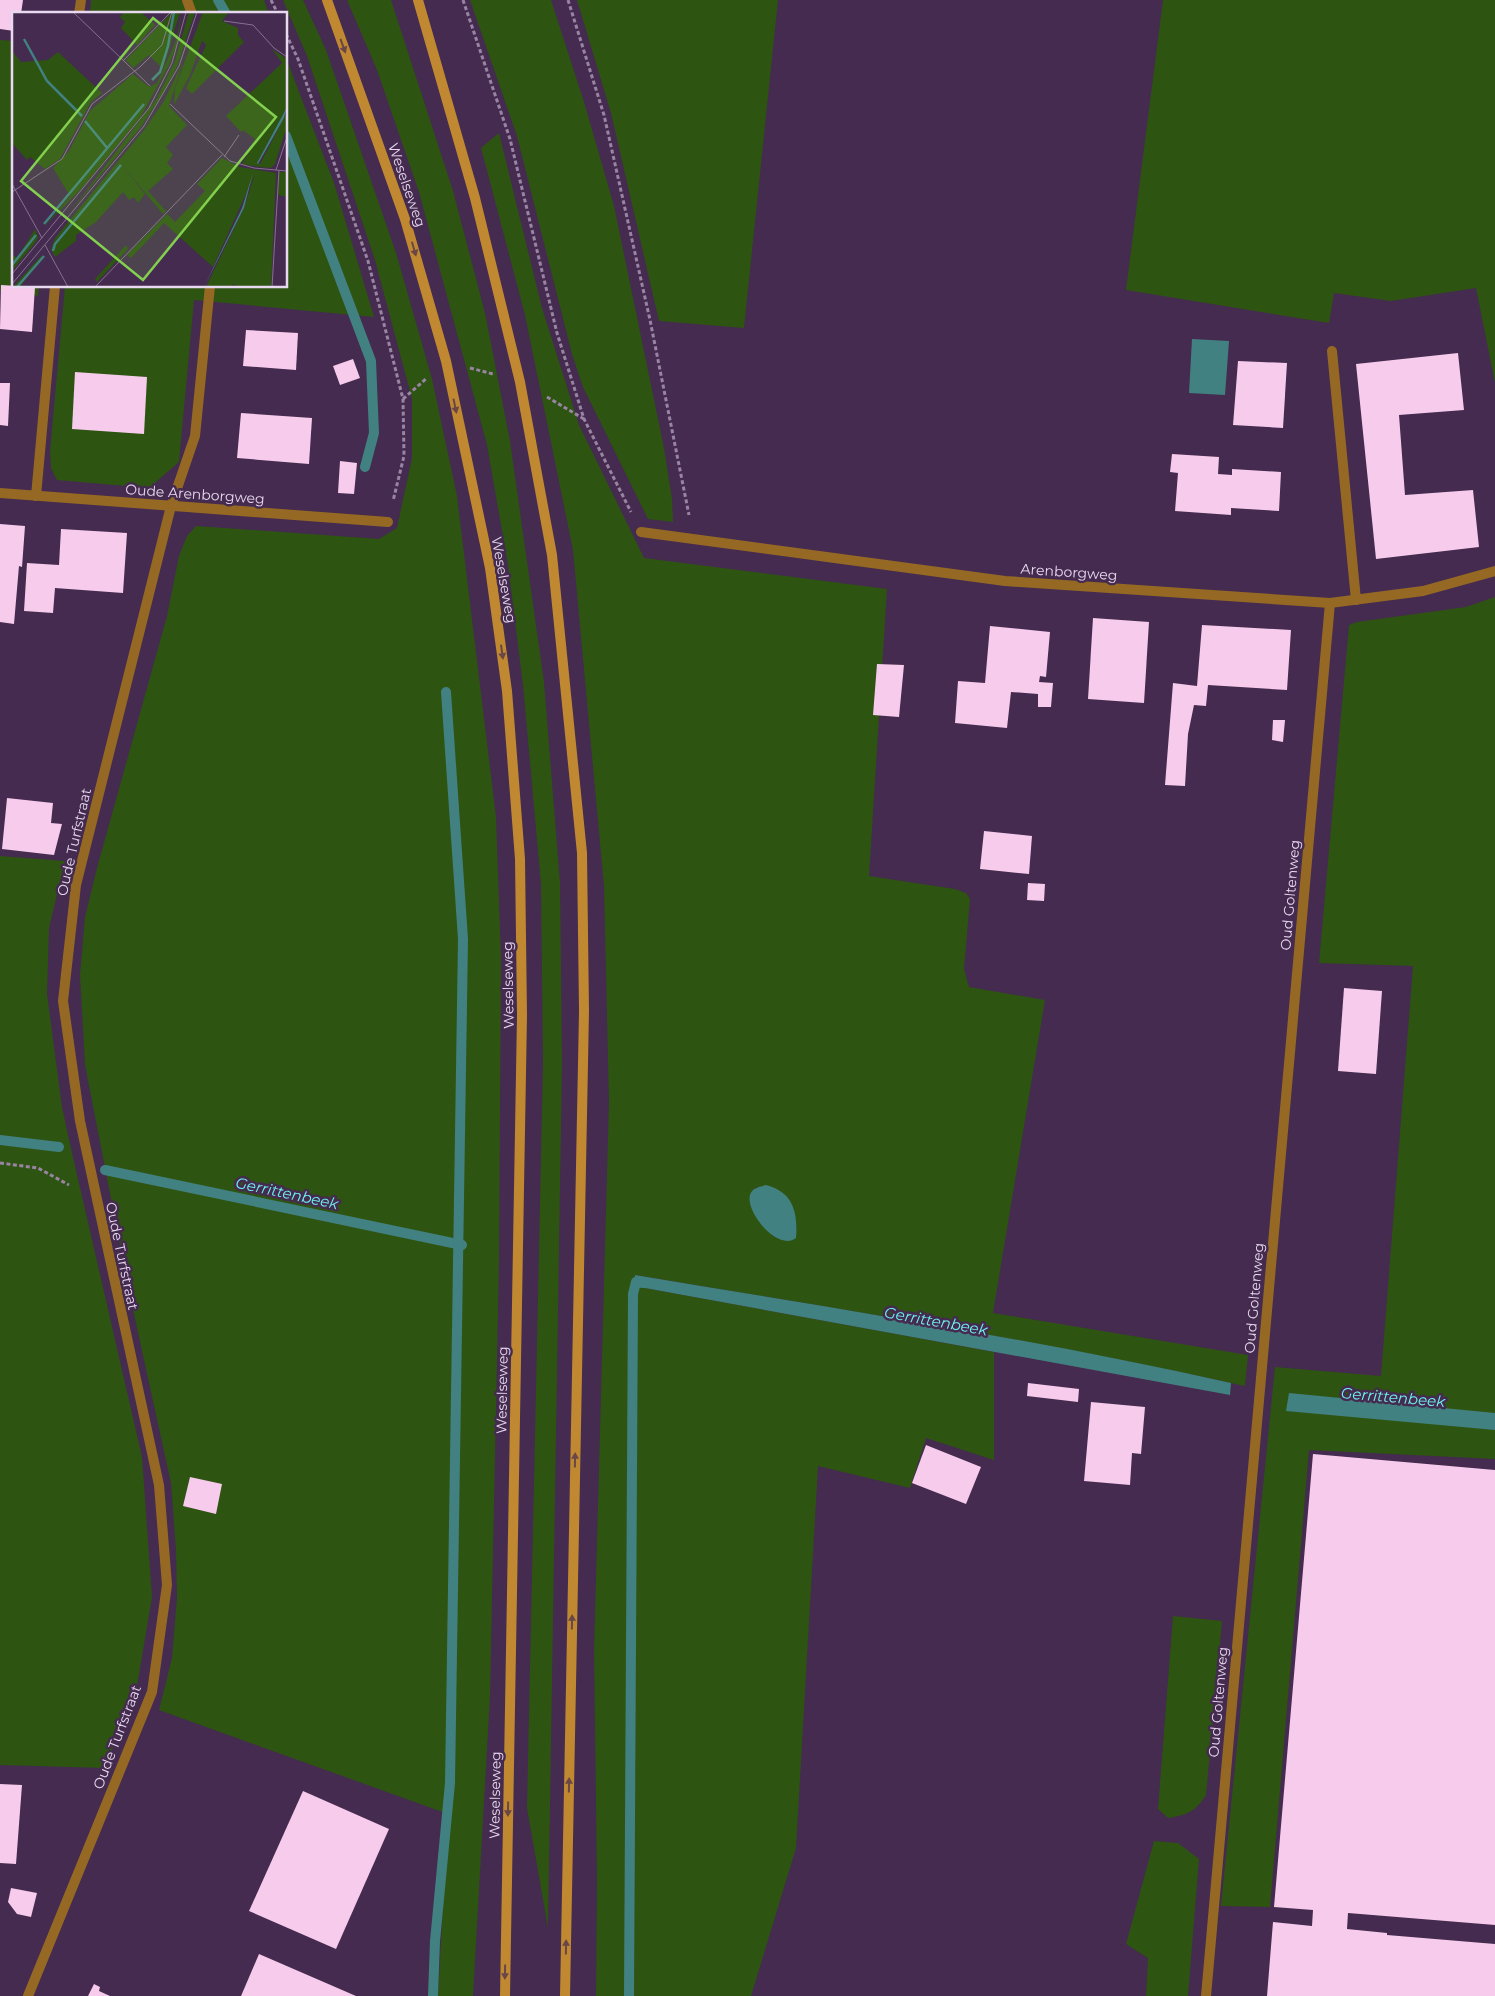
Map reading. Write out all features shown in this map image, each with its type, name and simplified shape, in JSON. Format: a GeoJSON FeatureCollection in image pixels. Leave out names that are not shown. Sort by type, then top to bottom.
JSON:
{"type":"FeatureCollection","features":[{"type":"Feature","properties":{"kind":"main road","name":"Weselseweg"},"geometry":{"type":"LineString","coordinates":[[327,0],[405,219],[446,361],[490,568],[508,691],[520,859],[522,1025],[505,1996]]}},
{"type":"Feature","properties":{"kind":"main road"},"geometry":{"type":"LineString","coordinates":[[418,0],[474,198],[520,382],[552,555],[582,853],[584,1011],[565,1996]]}},
{"type":"Feature","properties":{"kind":"street"},"geometry":{"type":"LineString","coordinates":[[187,0],[191,12]]}},
{"type":"Feature","properties":{"kind":"street"},"geometry":{"type":"LineString","coordinates":[[36,496],[55,288]]}},
{"type":"Feature","properties":{"kind":"street","name":"Oude Turfstraat"},"geometry":{"type":"LineString","coordinates":[[28,1996],[152,1692],[167,1585],[158,1485],[80,1121],[63,1001],[76,885],[171,506],[195,436],[210,288]]}},
{"type":"Feature","properties":{"kind":"street"},"geometry":{"type":"LineString","coordinates":[[1332,351],[1356,600]]}},
{"type":"Feature","properties":{"kind":"street","name":"Oude Arenborgweg"},"geometry":{"type":"LineString","coordinates":[[0,493],[388,522]]}},
{"type":"Feature","properties":{"kind":"street","name":"Arenborgweg"},"geometry":{"type":"LineString","coordinates":[[641,532],[1006,581],[1330,603],[1423,591],[1495,571]]}},
{"type":"Feature","properties":{"kind":"street","name":"Oud Goltenweg"},"geometry":{"type":"LineString","coordinates":[[1206,1996],[1330,603]]}},
{"type":"Feature","properties":{"kind":"path"},"geometry":{"type":"LineString","coordinates":[[272,0],[277,12]]}},
{"type":"Feature","properties":{"kind":"path"},"geometry":{"type":"LineString","coordinates":[[463,0],[510,139],[557,333],[584,419],[641,532]]}},
{"type":"Feature","properties":{"kind":"path"},"geometry":{"type":"LineString","coordinates":[[568,0],[604,115],[650,320],[694,539]]}},
{"type":"Feature","properties":{"kind":"path"},"geometry":{"type":"LineString","coordinates":[[288,38],[298,59],[368,261],[403,399],[404,456],[388,522]]}},
{"type":"Feature","properties":{"kind":"path"},"geometry":{"type":"LineString","coordinates":[[403,399],[446,361],[520,382],[584,419]]}},
{"type":"Feature","properties":{"kind":"path"},"geometry":{"type":"LineString","coordinates":[[0,1163],[38,1168],[96,1200]]}},
{"type":"Feature","properties":{"kind":"green space"},"geometry":{"type":"Polygon","coordinates":[[[91,0],[264,0],[268,12],[90,12],[91,0]]]}},
{"type":"Feature","properties":{"kind":"green space"},"geometry":{"type":"Polygon","coordinates":[[[283,0],[303,0],[326,50],[396,253],[432,379],[457,496],[496,817],[501,959],[499,1262],[490,1696],[473,1996],[438,1996],[448,1814],[159,1710],[172,1658],[177,1598],[176,1550],[171,1483],[130,1296],[85,1065],[80,975],[85,917],[167,616],[179,556],[187,536],[196,526],[379,539],[397,528],[412,458],[412,399],[375,260],[307,56],[283,0]]]}},
{"type":"Feature","properties":{"kind":"green space"},"geometry":{"type":"Polygon","coordinates":[[[347,0],[391,0],[453,191],[485,313],[510,441],[544,682],[560,883],[562,1063],[548,1928],[527,1808],[543,1063],[541,884],[523,685],[508,565],[487,445],[419,192],[377,70],[347,0]]]}},
{"type":"Feature","properties":{"kind":"green space"},"geometry":{"type":"Polygon","coordinates":[[[470,0],[551,0],[584,102],[614,206],[664,448],[672,499],[673,522],[648,519],[583,387],[572,354],[517,136],[470,0]]]}},
{"type":"Feature","properties":{"kind":"green space"},"geometry":{"type":"Polygon","coordinates":[[[577,0],[778,0],[744,328],[659,321],[611,113],[577,0]]]}},
{"type":"Feature","properties":{"kind":"green space"},"geometry":{"type":"Polygon","coordinates":[[[1163,0],[1495,0],[1495,383],[1476,288],[1391,301],[1334,293],[1329,323],[1126,290],[1163,0]]]}},
{"type":"Feature","properties":{"kind":"green space"},"geometry":{"type":"Polygon","coordinates":[[[0,40],[12,41],[12,288],[39,288],[38,296],[0,291],[0,40]]]}},
{"type":"Feature","properties":{"kind":"green space"},"geometry":{"type":"Polygon","coordinates":[[[288,63],[334,183],[374,317],[194,300],[179,462],[149,488],[57,480],[51,468],[50,451],[65,288],[288,288],[288,63]]]}},
{"type":"Feature","properties":{"kind":"green space"},"geometry":{"type":"Polygon","coordinates":[[[499,133],[542,308],[579,425],[644,558],[887,589],[869,876],[955,889],[966,893],[970,899],[964,969],[969,987],[1045,1000],[993,1313],[1248,1355],[1245,1386],[1017,1340],[635,1275],[634,1286],[994,1352],[994,1460],[926,1438],[910,1488],[818,1466],[796,1848],[751,1996],[596,1996],[597,1880],[594,1651],[609,1102],[604,886],[573,550],[525,315],[481,148],[499,133]],[[759,1187],[755,1188],[756,1216],[775,1238],[759,1187]]]}},
{"type":"Feature","properties":{"kind":"green space"},"geometry":{"type":"Polygon","coordinates":[[[1495,597],[1495,1459],[1309,1450],[1270,1907],[1221,1906],[1275,1367],[1381,1376],[1413,966],[1319,963],[1349,625],[1357,622],[1466,607],[1495,597]]]}},
{"type":"Feature","properties":{"kind":"green space"},"geometry":{"type":"Polygon","coordinates":[[[0,856],[65,861],[49,928],[47,994],[62,1107],[142,1457],[152,1597],[135,1698],[104,1768],[0,1765],[0,1144],[19,1146],[0,1142],[0,856]]]}},
{"type":"Feature","properties":{"kind":"green space"},"geometry":{"type":"Polygon","coordinates":[[[1173,1616],[1222,1621],[1206,1795],[1190,1812],[1168,1818],[1158,1809],[1173,1616]]]}},
{"type":"Feature","properties":{"kind":"green space"},"geometry":{"type":"Polygon","coordinates":[[[1154,1841],[1178,1843],[1199,1859],[1188,1996],[1146,1996],[1148,1958],[1126,1944],[1154,1841]]]}},
{"type":"Feature","properties":{"kind":"shaded area"},"geometry":{"type":"Polygon","coordinates":[[[1192,339],[1229,341],[1225,395],[1189,393],[1192,339]]]}},
{"type":"Feature","properties":{"kind":"shaded area"},"geometry":{"type":"Polygon","coordinates":[[[766,1185],[782,1193],[792,1204],[796,1220],[796,1238],[789,1241],[781,1240],[772,1235],[758,1220],[750,1202],[750,1195],[756,1188],[766,1185]]]}},
{"type":"Feature","properties":{"kind":"shaded area"},"geometry":{"type":"Polygon","coordinates":[[[635,1275],[1083,1352],[1231,1383],[1230,1395],[634,1286],[635,1275]]]}},
{"type":"Feature","properties":{"kind":"shaded area"},"geometry":{"type":"Polygon","coordinates":[[[1289,1393],[1495,1413],[1495,1430],[1286,1411],[1289,1393]]]}},
{"type":"Feature","properties":{"kind":"building"},"geometry":{"type":"Polygon","coordinates":[[[0,0],[23,0],[21,12],[12,12],[12,31],[0,29],[0,0]]]}},
{"type":"Feature","properties":{"kind":"building"},"geometry":{"type":"Polygon","coordinates":[[[1,285],[12,286],[12,288],[35,288],[32,332],[0,329],[1,285]]]}},
{"type":"Feature","properties":{"kind":"building"},"geometry":{"type":"Polygon","coordinates":[[[246,330],[298,333],[296,370],[243,366],[246,330]]]}},
{"type":"Feature","properties":{"kind":"building"},"geometry":{"type":"Polygon","coordinates":[[[1458,353],[1464,410],[1399,415],[1405,495],[1473,490],[1479,547],[1376,559],[1356,364],[1458,353]]]}},
{"type":"Feature","properties":{"kind":"building"},"geometry":{"type":"Polygon","coordinates":[[[353,359],[360,378],[340,385],[333,366],[353,359]]]}},
{"type":"Feature","properties":{"kind":"building"},"geometry":{"type":"Polygon","coordinates":[[[1238,361],[1287,363],[1283,428],[1233,425],[1238,361]]]}},
{"type":"Feature","properties":{"kind":"building"},"geometry":{"type":"Polygon","coordinates":[[[75,372],[147,377],[144,434],[72,429],[75,372]]]}},
{"type":"Feature","properties":{"kind":"building"},"geometry":{"type":"Polygon","coordinates":[[[0,383],[10,383],[8,426],[0,425],[0,383]]]}},
{"type":"Feature","properties":{"kind":"building"},"geometry":{"type":"Polygon","coordinates":[[[241,413],[312,418],[309,464],[237,458],[241,413]]]}},
{"type":"Feature","properties":{"kind":"building"},"geometry":{"type":"Polygon","coordinates":[[[1172,454],[1219,457],[1218,474],[1232,475],[1232,469],[1281,472],[1279,511],[1231,508],[1231,515],[1175,511],[1178,473],[1170,472],[1172,454]]]}},
{"type":"Feature","properties":{"kind":"building"},"geometry":{"type":"Polygon","coordinates":[[[340,461],[357,463],[354,494],[338,493],[340,461]]]}},
{"type":"Feature","properties":{"kind":"building"},"geometry":{"type":"Polygon","coordinates":[[[0,524],[25,526],[22,567],[19,566],[14,624],[0,622],[0,524]]]}},
{"type":"Feature","properties":{"kind":"building"},"geometry":{"type":"Polygon","coordinates":[[[61,529],[127,533],[123,593],[55,588],[53,613],[24,611],[27,563],[59,565],[61,529]]]}},
{"type":"Feature","properties":{"kind":"building"},"geometry":{"type":"Polygon","coordinates":[[[1093,618],[1149,622],[1144,703],[1088,699],[1093,618]]]}},
{"type":"Feature","properties":{"kind":"building"},"geometry":{"type":"Polygon","coordinates":[[[1202,625],[1291,630],[1287,690],[1208,685],[1206,706],[1194,705],[1188,734],[1185,786],[1165,785],[1173,683],[1197,686],[1202,625]]]}},
{"type":"Feature","properties":{"kind":"building"},"geometry":{"type":"Polygon","coordinates":[[[990,626],[1050,632],[1046,677],[1040,676],[1039,682],[1053,683],[1051,707],[1038,707],[1038,694],[1011,692],[1007,728],[955,723],[958,681],[985,683],[990,626]]]}},
{"type":"Feature","properties":{"kind":"building"},"geometry":{"type":"Polygon","coordinates":[[[877,664],[904,665],[899,717],[873,715],[877,664]]]}},
{"type":"Feature","properties":{"kind":"building"},"geometry":{"type":"Polygon","coordinates":[[[1273,720],[1285,720],[1283,742],[1272,740],[1273,720]]]}},
{"type":"Feature","properties":{"kind":"building"},"geometry":{"type":"Polygon","coordinates":[[[7,798],[53,803],[51,823],[62,824],[54,855],[2,849],[7,798]]]}},
{"type":"Feature","properties":{"kind":"building"},"geometry":{"type":"Polygon","coordinates":[[[984,831],[1032,836],[1029,874],[980,869],[984,831]]]}},
{"type":"Feature","properties":{"kind":"building"},"geometry":{"type":"Polygon","coordinates":[[[1028,883],[1045,884],[1044,901],[1027,900],[1028,883]]]}},
{"type":"Feature","properties":{"kind":"building"},"geometry":{"type":"Polygon","coordinates":[[[1344,988],[1382,991],[1376,1074],[1338,1071],[1344,988]]]}},
{"type":"Feature","properties":{"kind":"building"},"geometry":{"type":"Polygon","coordinates":[[[1028,1383],[1079,1389],[1078,1402],[1027,1396],[1028,1383]]]}},
{"type":"Feature","properties":{"kind":"building"},"geometry":{"type":"Polygon","coordinates":[[[1091,1402],[1145,1407],[1141,1454],[1132,1453],[1130,1485],[1084,1481],[1091,1402]]]}},
{"type":"Feature","properties":{"kind":"building"},"geometry":{"type":"Polygon","coordinates":[[[926,1445],[981,1467],[966,1504],[912,1483],[926,1445]]]}},
{"type":"Feature","properties":{"kind":"building"},"geometry":{"type":"Polygon","coordinates":[[[1313,1454],[1495,1470],[1495,1925],[1348,1913],[1347,1929],[1387,1933],[1387,1935],[1495,1944],[1495,1996],[1267,1996],[1273,1922],[1312,1926],[1313,1910],[1274,1907],[1313,1454]]]}},
{"type":"Feature","properties":{"kind":"building"},"geometry":{"type":"Polygon","coordinates":[[[190,1477],[222,1484],[216,1514],[183,1506],[190,1477]]]}},
{"type":"Feature","properties":{"kind":"building"},"geometry":{"type":"Polygon","coordinates":[[[0,1784],[22,1785],[16,1864],[0,1863],[0,1784]]]}},
{"type":"Feature","properties":{"kind":"building"},"geometry":{"type":"Polygon","coordinates":[[[303,1791],[389,1829],[336,1949],[249,1911],[303,1791]]]}},
{"type":"Feature","properties":{"kind":"building"},"geometry":{"type":"Polygon","coordinates":[[[11,1888],[37,1893],[31,1917],[17,1914],[8,1902],[11,1888]]]}},
{"type":"Feature","properties":{"kind":"building"},"geometry":{"type":"Polygon","coordinates":[[[259,1954],[356,1996],[241,1996],[259,1954]]]}},
{"type":"Feature","properties":{"kind":"building"},"geometry":{"type":"Polygon","coordinates":[[[94,1984],[100,1987],[99,1991],[110,1996],[88,1996],[94,1984]]]}},
{"type":"Feature","properties":{"kind":"waterway"},"geometry":{"type":"LineString","coordinates":[[218,0],[225,12]]}},
{"type":"Feature","properties":{"kind":"waterway"},"geometry":{"type":"LineString","coordinates":[[288,141],[371,361],[374,433],[365,467]]}},
{"type":"Feature","properties":{"kind":"waterway"},"geometry":{"type":"LineString","coordinates":[[433,1996],[435,1941],[450,1783],[463,939],[446,692]]}},
{"type":"Feature","properties":{"kind":"waterway","name":"Gerrittenbeek"},"geometry":{"type":"LineString","coordinates":[[0,1140],[59,1147]]}},
{"type":"Feature","properties":{"kind":"waterway","name":"Gerrittenbeek"},"geometry":{"type":"LineString","coordinates":[[105,1170],[462,1245]]}},
{"type":"Feature","properties":{"kind":"waterway"},"geometry":{"type":"LineString","coordinates":[[629,1996],[633,1294],[636,1282],[644,1283]]}}]}
